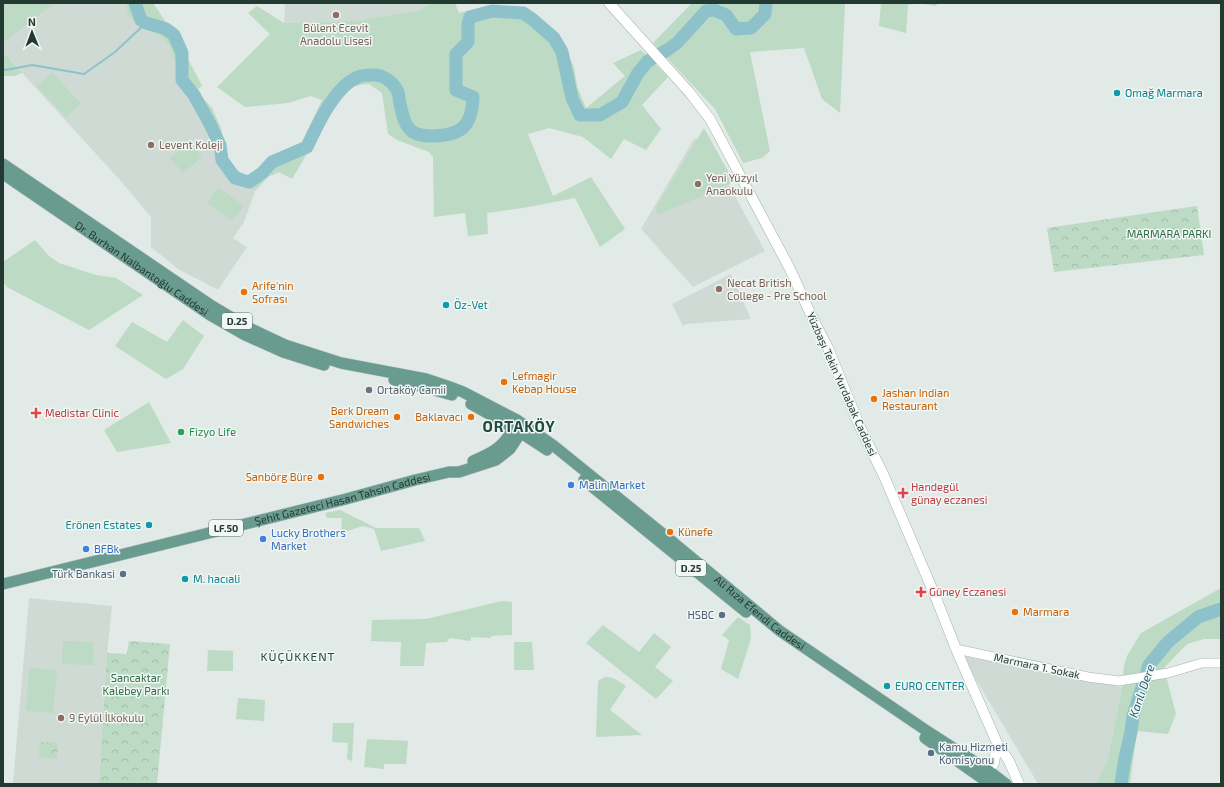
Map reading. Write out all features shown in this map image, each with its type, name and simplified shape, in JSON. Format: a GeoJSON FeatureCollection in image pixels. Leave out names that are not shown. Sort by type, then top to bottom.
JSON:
{"type":"FeatureCollection","features":[{"type":"Feature","properties":{"kind":"main road","name":"Yüzbaşı Tekin Yurdabak Caddesi"},"geometry":{"type":"LineString","coordinates":[[609,3],[690,93],[710,119],[790,269],[828,348],[860,427],[890,489],[956,649],[997,743],[1009,761],[1018,784]]}},
{"type":"Feature","properties":{"kind":"main road","name":"Dr. Burhan Nalbantoğlu Caddesi"},"geometry":{"type":"LineString","coordinates":[[3,164],[212,306],[249,328],[285,344],[341,362],[426,379],[463,392],[503,412]]}},
{"type":"Feature","properties":{"kind":"main road","name":"Dr. Burhan Nalbantoğlu Caddesi"},"geometry":{"type":"LineString","coordinates":[[3,174],[210,314],[245,335],[282,352],[341,370],[402,382],[448,394],[519,426]]}},
{"type":"Feature","properties":{"kind":"main road","name":"Ali Rıza Efendi Caddesi"},"geometry":{"type":"LineString","coordinates":[[503,412],[543,447],[646,530],[723,595],[761,624],[988,778]]}},
{"type":"Feature","properties":{"kind":"main road","name":"Ali Rıza Efendi Caddesi"},"geometry":{"type":"LineString","coordinates":[[519,426],[554,446],[780,631],[924,729],[988,778]]}},
{"type":"Feature","properties":{"kind":"main road","name":"Şehit Gazeteci Hasan Tahsin Caddesi"},"geometry":{"type":"LineString","coordinates":[[3,584],[449,472],[459,472],[496,460],[510,449],[519,426]]}},
{"type":"Feature","properties":{"kind":"main road","name":"Şehit Gazeteci Hasan Tahsin Caddesi"},"geometry":{"type":"LineString","coordinates":[[449,472],[498,448],[519,426]]}},
{"type":"Feature","properties":{"kind":"main road"},"geometry":{"type":"LineString","coordinates":[[510,449],[530,444],[543,447]]}},
{"type":"Feature","properties":{"kind":"main road"},"geometry":{"type":"LineString","coordinates":[[988,778],[996,759],[997,743]]}},
{"type":"Feature","properties":{"kind":"main road","name":"D.25"},"geometry":{"type":"LineString","coordinates":[[988,778],[1006,784]]}},
{"type":"Feature","properties":{"kind":"street","name":"Marmara 1. Sokak"},"geometry":{"type":"LineString","coordinates":[[956,649],[1088,677],[1119,681],[1168,673],[1202,664],[1221,663]]}},
{"type":"Feature","properties":{"kind":"shaded area","name":"Levent Koleji"},"geometry":{"type":"Polygon","coordinates":[[[55,3],[126,3],[129,15],[137,23],[154,29],[169,45],[176,66],[178,84],[198,110],[207,128],[218,163],[237,184],[255,191],[244,222],[233,238],[247,247],[218,290],[178,269],[151,247],[151,217],[119,179],[3,52],[3,43],[55,3]]]}},
{"type":"Feature","properties":{"kind":"shaded area","name":"Bülent Ecevit Anadolu Lisesi"},"geometry":{"type":"Polygon","coordinates":[[[285,3],[430,3],[420,10],[354,21],[284,23],[285,3]]]}},
{"type":"Feature","properties":{"kind":"shaded area","name":"Yeni Yüzyıl Anaokulu"},"geometry":{"type":"Polygon","coordinates":[[[694,139],[704,139],[765,251],[693,287],[641,229],[694,139]]]}},
{"type":"Feature","properties":{"kind":"shaded area","name":"Necat British College - Pre School"},"geometry":{"type":"Polygon","coordinates":[[[731,274],[751,319],[687,324],[683,326],[672,304],[731,274]]]}},
{"type":"Feature","properties":{"kind":"shaded area","name":"9 Eylül İlkokulu"},"geometry":{"type":"Polygon","coordinates":[[[29,598],[112,606],[107,653],[99,784],[13,784],[29,598]]]}},
{"type":"Feature","properties":{"kind":"shaded area"},"geometry":{"type":"Polygon","coordinates":[[[962,656],[1122,687],[1108,758],[1096,784],[1038,784],[962,656]]]}},
{"type":"Feature","properties":{"kind":"green space"},"geometry":{"type":"Polygon","coordinates":[[[3,3],[55,3],[3,43],[3,3]]]}},
{"type":"Feature","properties":{"kind":"green space"},"geometry":{"type":"Polygon","coordinates":[[[126,3],[153,3],[179,43],[202,86],[196,91],[212,108],[221,128],[226,156],[236,169],[246,176],[255,175],[269,158],[290,151],[302,142],[322,100],[311,96],[288,103],[245,107],[217,87],[270,34],[248,13],[257,6],[284,23],[354,21],[420,10],[430,3],[455,3],[459,13],[470,10],[520,8],[556,35],[562,43],[574,67],[577,86],[586,108],[625,76],[613,63],[641,50],[668,77],[642,105],[661,129],[646,150],[624,139],[611,159],[583,137],[549,128],[528,134],[553,196],[591,177],[625,229],[600,247],[575,198],[487,213],[488,234],[468,236],[465,213],[434,217],[433,157],[429,152],[397,140],[388,134],[382,93],[369,84],[352,87],[339,99],[292,179],[279,172],[268,177],[255,191],[237,184],[218,163],[207,128],[198,110],[178,84],[176,66],[169,45],[154,29],[137,23],[128,15],[126,3]]]}},
{"type":"Feature","properties":{"kind":"green space"},"geometry":{"type":"Polygon","coordinates":[[[692,3],[845,3],[840,113],[822,99],[804,48],[750,52],[770,151],[762,158],[743,163],[715,109],[653,43],[692,3]]]}},
{"type":"Feature","properties":{"kind":"green space"},"geometry":{"type":"Polygon","coordinates":[[[881,3],[917,3],[908,5],[906,33],[879,26],[881,3]]]}},
{"type":"Feature","properties":{"kind":"green space"},"geometry":{"type":"Polygon","coordinates":[[[917,3],[938,3],[936,6],[917,3]]]}},
{"type":"Feature","properties":{"kind":"green space"},"geometry":{"type":"Polygon","coordinates":[[[3,52],[22,73],[14,76],[3,76],[3,52]]]}},
{"type":"Feature","properties":{"kind":"green space"},"geometry":{"type":"Polygon","coordinates":[[[52,72],[81,104],[66,117],[37,86],[52,72]]]}},
{"type":"Feature","properties":{"kind":"green space"},"geometry":{"type":"Polygon","coordinates":[[[704,128],[734,182],[658,215],[656,208],[704,128]]]}},
{"type":"Feature","properties":{"kind":"green space"},"geometry":{"type":"Polygon","coordinates":[[[189,142],[202,157],[183,173],[170,158],[189,142]]]}},
{"type":"Feature","properties":{"kind":"green space"},"geometry":{"type":"Polygon","coordinates":[[[218,187],[244,206],[232,221],[207,203],[218,187]]]}},
{"type":"Feature","properties":{"kind":"green space","name":"MARMARA PARKI"},"geometry":{"type":"Polygon","coordinates":[[[1197,206],[1204,255],[1054,272],[1047,228],[1197,206]]]}},
{"type":"Feature","properties":{"kind":"green space"},"geometry":{"type":"Polygon","coordinates":[[[35,240],[49,256],[59,263],[96,275],[116,278],[143,295],[89,330],[7,287],[3,282],[3,262],[35,240]]]}},
{"type":"Feature","properties":{"kind":"green space"},"geometry":{"type":"Polygon","coordinates":[[[183,320],[204,336],[183,369],[166,379],[115,346],[132,322],[167,342],[183,320]]]}},
{"type":"Feature","properties":{"kind":"green space"},"geometry":{"type":"Polygon","coordinates":[[[149,402],[171,443],[117,452],[104,430],[149,402]]]}},
{"type":"Feature","properties":{"kind":"green space"},"geometry":{"type":"Polygon","coordinates":[[[340,510],[376,528],[419,528],[425,541],[381,551],[374,529],[363,526],[341,533],[342,518],[327,518],[325,513],[340,510]]]}},
{"type":"Feature","properties":{"kind":"green space"},"geometry":{"type":"Polygon","coordinates":[[[1221,588],[1221,639],[1204,639],[1187,644],[1164,668],[1176,714],[1168,734],[1137,731],[1130,784],[1096,784],[1108,758],[1122,687],[1124,665],[1127,656],[1141,633],[1221,588]]]}},
{"type":"Feature","properties":{"kind":"green space"},"geometry":{"type":"Polygon","coordinates":[[[502,601],[512,602],[512,635],[491,636],[491,638],[471,637],[471,641],[449,638],[447,642],[426,643],[424,666],[400,666],[401,642],[371,641],[372,620],[426,619],[502,601]]]}},
{"type":"Feature","properties":{"kind":"green space"},"geometry":{"type":"Polygon","coordinates":[[[738,617],[750,625],[751,639],[738,679],[721,669],[729,640],[722,635],[738,617]]]}},
{"type":"Feature","properties":{"kind":"green space"},"geometry":{"type":"Polygon","coordinates":[[[603,625],[639,652],[654,633],[671,647],[655,667],[673,681],[656,699],[586,643],[603,625]]]}},
{"type":"Feature","properties":{"kind":"green space"},"geometry":{"type":"Polygon","coordinates":[[[63,641],[94,642],[93,665],[62,664],[63,641]]]}},
{"type":"Feature","properties":{"kind":"green space","name":"Sancaktar Kalebey Parkı"},"geometry":{"type":"Polygon","coordinates":[[[129,641],[170,644],[157,784],[99,784],[107,653],[127,654],[129,641]]]}},
{"type":"Feature","properties":{"kind":"green space"},"geometry":{"type":"Polygon","coordinates":[[[514,642],[532,642],[534,670],[514,670],[514,642]]]}},
{"type":"Feature","properties":{"kind":"green space"},"geometry":{"type":"Polygon","coordinates":[[[208,650],[233,651],[233,671],[207,671],[208,650]]]}},
{"type":"Feature","properties":{"kind":"green space"},"geometry":{"type":"Polygon","coordinates":[[[29,668],[57,670],[53,713],[26,711],[29,668]]]}},
{"type":"Feature","properties":{"kind":"green space"},"geometry":{"type":"Polygon","coordinates":[[[605,677],[619,681],[626,686],[610,710],[642,735],[596,737],[598,681],[605,677]]]}},
{"type":"Feature","properties":{"kind":"green space"},"geometry":{"type":"Polygon","coordinates":[[[238,698],[265,700],[264,721],[236,719],[238,698]]]}},
{"type":"Feature","properties":{"kind":"green space"},"geometry":{"type":"Polygon","coordinates":[[[333,723],[354,723],[352,761],[347,759],[348,743],[332,742],[333,723]]]}},
{"type":"Feature","properties":{"kind":"green space"},"geometry":{"type":"Polygon","coordinates":[[[367,739],[408,741],[406,764],[384,764],[384,769],[364,767],[367,739]]]}},
{"type":"Feature","properties":{"kind":"green space"},"geometry":{"type":"Polygon","coordinates":[[[40,742],[58,743],[57,759],[41,757],[39,755],[40,742]]]}},
{"type":"Feature","properties":{"kind":"waterway"},"geometry":{"type":"LineString","coordinates":[[135,3],[141,20],[166,29],[174,35],[182,53],[182,80],[194,95],[210,124],[220,145],[222,160],[235,178],[249,182],[262,173],[272,162],[307,147],[321,118],[334,98],[349,82],[361,76],[376,75],[387,79],[393,84],[398,92],[405,122],[407,126],[415,133],[426,136],[444,135],[452,134],[464,127],[468,122],[473,97],[456,90],[456,54],[468,42],[468,24],[470,17],[492,11],[523,13],[532,19],[554,38],[562,52],[572,98],[580,115],[600,115],[622,102],[638,73],[648,61],[677,43],[706,11],[714,10],[726,15],[736,29],[751,28],[765,14],[766,3]]}},
{"type":"Feature","properties":{"kind":"waterway"},"geometry":{"type":"LineString","coordinates":[[3,69],[6,70],[32,65],[84,74],[115,52],[146,23]]}},
{"type":"Feature","properties":{"kind":"waterway","name":"Kanlı Dere"},"geometry":{"type":"LineString","coordinates":[[1121,784],[1133,716],[1149,665],[1168,642],[1198,617],[1221,609]]}},
{"type":"Feature","properties":{"kind":"place","name":"Bülent Ecevit Anadolu Lisesi"},"geometry":{"type":"Point","coordinates":[336,15]}},
{"type":"Feature","properties":{"kind":"place","name":"Omağ Marmara"},"geometry":{"type":"Point","coordinates":[1117,93]}},
{"type":"Feature","properties":{"kind":"place","name":"Levent Koleji"},"geometry":{"type":"Point","coordinates":[151,145]}},
{"type":"Feature","properties":{"kind":"place","name":"Yeni Yüzyıl Anaokulu"},"geometry":{"type":"Point","coordinates":[698,184]}},
{"type":"Feature","properties":{"kind":"place","name":"Necat British College - Pre School"},"geometry":{"type":"Point","coordinates":[719,289]}},
{"type":"Feature","properties":{"kind":"place","name":"Arife'nin Sofrası"},"geometry":{"type":"Point","coordinates":[244,292]}},
{"type":"Feature","properties":{"kind":"place","name":"Öz-Vet"},"geometry":{"type":"Point","coordinates":[446,305]}},
{"type":"Feature","properties":{"kind":"place","name":"Lefmagir Kebap House"},"geometry":{"type":"Point","coordinates":[504,382]}},
{"type":"Feature","properties":{"kind":"place","name":"Ortaköy Camii"},"geometry":{"type":"Point","coordinates":[369,390]}},
{"type":"Feature","properties":{"kind":"place","name":"Jashan Indian Restaurant"},"geometry":{"type":"Point","coordinates":[874,399]}},
{"type":"Feature","properties":{"kind":"place","name":"Medistar Clinic"},"geometry":{"type":"Point","coordinates":[36,413]}},
{"type":"Feature","properties":{"kind":"place","name":"Berk Dream Sandwiches"},"geometry":{"type":"Point","coordinates":[397,417]}},
{"type":"Feature","properties":{"kind":"place","name":"Baklavacı"},"geometry":{"type":"Point","coordinates":[471,417]}},
{"type":"Feature","properties":{"kind":"place","name":"Fizyo Life"},"geometry":{"type":"Point","coordinates":[181,432]}},
{"type":"Feature","properties":{"kind":"place","name":"Sanbörg Büre"},"geometry":{"type":"Point","coordinates":[321,477]}},
{"type":"Feature","properties":{"kind":"place","name":"Malin Market"},"geometry":{"type":"Point","coordinates":[571,485]}},
{"type":"Feature","properties":{"kind":"place","name":"Handegül günay eczanesi"},"geometry":{"type":"Point","coordinates":[903,493]}},
{"type":"Feature","properties":{"kind":"place","name":"Erönen Estates"},"geometry":{"type":"Point","coordinates":[149,525]}},
{"type":"Feature","properties":{"kind":"place","name":"Künefe"},"geometry":{"type":"Point","coordinates":[670,532]}},
{"type":"Feature","properties":{"kind":"place","name":"Lucky Brothers Market"},"geometry":{"type":"Point","coordinates":[263,539]}},
{"type":"Feature","properties":{"kind":"place","name":"BFBk"},"geometry":{"type":"Point","coordinates":[86,549]}},
{"type":"Feature","properties":{"kind":"place","name":"Türk Bankasi"},"geometry":{"type":"Point","coordinates":[123,574]}},
{"type":"Feature","properties":{"kind":"place","name":"M. hacıali"},"geometry":{"type":"Point","coordinates":[185,579]}},
{"type":"Feature","properties":{"kind":"place","name":"Güney Eczanesi"},"geometry":{"type":"Point","coordinates":[921,592]}},
{"type":"Feature","properties":{"kind":"place","name":"Marmara"},"geometry":{"type":"Point","coordinates":[1015,612]}},
{"type":"Feature","properties":{"kind":"place","name":"HSBC"},"geometry":{"type":"Point","coordinates":[722,615]}},
{"type":"Feature","properties":{"kind":"place","name":"EURO CENTER"},"geometry":{"type":"Point","coordinates":[887,686]}},
{"type":"Feature","properties":{"kind":"place","name":"9 Eylül İlkokulu"},"geometry":{"type":"Point","coordinates":[61,718]}},
{"type":"Feature","properties":{"kind":"place","name":"Kamu Hizmeti Komisyonu"},"geometry":{"type":"Point","coordinates":[931,753]}},
{"type":"Feature","properties":{"kind":"district","name":"ORTAKÖY"},"geometry":{"type":"Point","coordinates":[519,427]}},
{"type":"Feature","properties":{"kind":"district","name":"KÜÇÜKKENT"},"geometry":{"type":"Point","coordinates":[298,657]}}]}
